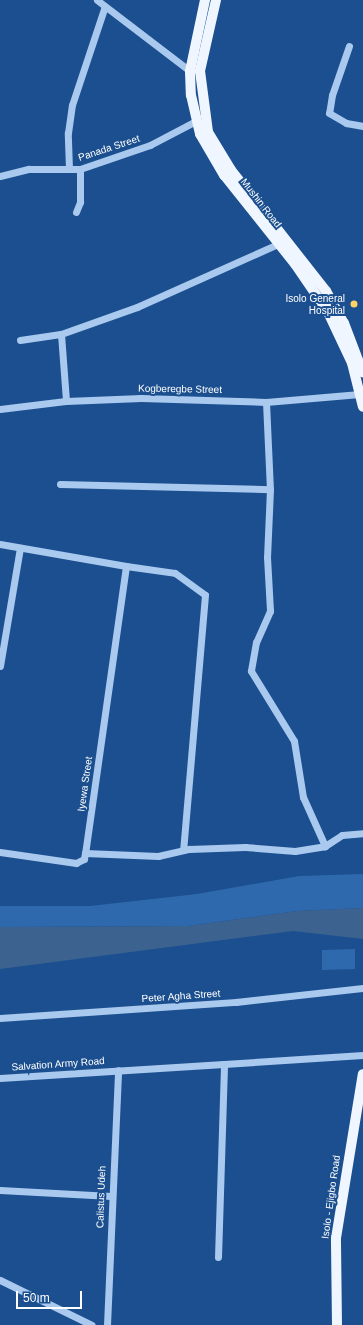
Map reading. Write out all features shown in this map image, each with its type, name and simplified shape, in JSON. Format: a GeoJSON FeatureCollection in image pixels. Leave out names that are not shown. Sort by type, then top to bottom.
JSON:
{"type":"FeatureCollection","features":[{"type":"Feature","properties":{"kind":"main road","name":"Mushin Road"},"geometry":{"type":"LineString","coordinates":[[205,0],[190,71],[196,121],[208,151],[278,244],[304,275],[336,327],[352,363],[363,407]]}},
{"type":"Feature","properties":{"kind":"main road","name":"Mushin Road"},"geometry":{"type":"LineString","coordinates":[[216,0],[200,71],[203,115],[208,132],[231,170],[326,291],[344,323],[363,372]]}},
{"type":"Feature","properties":{"kind":"main road","name":"Isolo - Ejigbo Road"},"geometry":{"type":"LineString","coordinates":[[337,1325],[336,1238],[363,1074]]}},
{"type":"Feature","properties":{"kind":"street"},"geometry":{"type":"LineString","coordinates":[[97,0],[190,71]]}},
{"type":"Feature","properties":{"kind":"street"},"geometry":{"type":"LineString","coordinates":[[69,168],[68,133],[72,105],[105,6]]}},
{"type":"Feature","properties":{"kind":"street"},"geometry":{"type":"LineString","coordinates":[[349,46],[328,108],[331,116],[346,123],[363,126]]}},
{"type":"Feature","properties":{"kind":"street","name":"Panada Street"},"geometry":{"type":"LineString","coordinates":[[0,176],[29,169],[80,169],[150,145],[196,121]]}},
{"type":"Feature","properties":{"kind":"street"},"geometry":{"type":"LineString","coordinates":[[76,212],[80,202],[80,169]]}},
{"type":"Feature","properties":{"kind":"street"},"geometry":{"type":"LineString","coordinates":[[20,340],[61,334],[186,287],[278,244]]}},
{"type":"Feature","properties":{"kind":"street"},"geometry":{"type":"LineString","coordinates":[[61,334],[66,401]]}},
{"type":"Feature","properties":{"kind":"street","name":"Kogberegbe Street"},"geometry":{"type":"LineString","coordinates":[[0,409],[66,401],[141,398],[266,402],[360,394]]}},
{"type":"Feature","properties":{"kind":"street"},"geometry":{"type":"LineString","coordinates":[[266,402],[270,489],[267,557],[270,611],[256,642],[251,670],[294,741],[303,797],[325,846]]}},
{"type":"Feature","properties":{"kind":"street"},"geometry":{"type":"LineString","coordinates":[[60,484],[270,489]]}},
{"type":"Feature","properties":{"kind":"street"},"geometry":{"type":"LineString","coordinates":[[0,544],[175,573],[205,595],[182,850]]}},
{"type":"Feature","properties":{"kind":"street"},"geometry":{"type":"LineString","coordinates":[[0,666],[1,649],[20,548]]}},
{"type":"Feature","properties":{"kind":"street","name":"Iyewa Street"},"geometry":{"type":"LineString","coordinates":[[85,853],[126,566]]}},
{"type":"Feature","properties":{"kind":"street"},"geometry":{"type":"LineString","coordinates":[[0,852],[76,864],[84,859],[85,853],[158,856],[182,850],[245,846],[295,851],[325,846],[342,835],[363,833]]}},
{"type":"Feature","properties":{"kind":"street","name":"Peter Agha Street"},"geometry":{"type":"LineString","coordinates":[[0,1018],[236,1002],[363,988]]}},
{"type":"Feature","properties":{"kind":"street","name":"Salvation Army Road"},"geometry":{"type":"LineString","coordinates":[[0,1078],[363,1055]]}},
{"type":"Feature","properties":{"kind":"street"},"geometry":{"type":"LineString","coordinates":[[218,1257],[224,1064]]}},
{"type":"Feature","properties":{"kind":"street","name":"Calistus Udeh"},"geometry":{"type":"LineString","coordinates":[[107,1325],[110,1196],[118,1070]]}},
{"type":"Feature","properties":{"kind":"street"},"geometry":{"type":"LineString","coordinates":[[0,1190],[110,1196]]}},
{"type":"Feature","properties":{"kind":"street"},"geometry":{"type":"LineString","coordinates":[[0,1280],[92,1325]]}},
{"type":"Feature","properties":{"kind":"shaded area"},"geometry":{"type":"Polygon","coordinates":[[[363,874],[363,908],[297,911],[188,926],[0,927],[0,906],[90,906],[197,894],[299,876],[363,874]]]}},
{"type":"Feature","properties":{"kind":"shaded area"},"geometry":{"type":"Polygon","coordinates":[[[363,908],[363,939],[293,931],[0,969],[0,927],[188,926],[297,911],[363,908]]]}},
{"type":"Feature","properties":{"kind":"shaded area"},"geometry":{"type":"Polygon","coordinates":[[[355,949],[355,969],[322,970],[322,950],[355,949]]]}},
{"type":"Feature","properties":{"kind":"place","name":"Isolo General Hospital"},"geometry":{"type":"Point","coordinates":[354,304]}}]}
